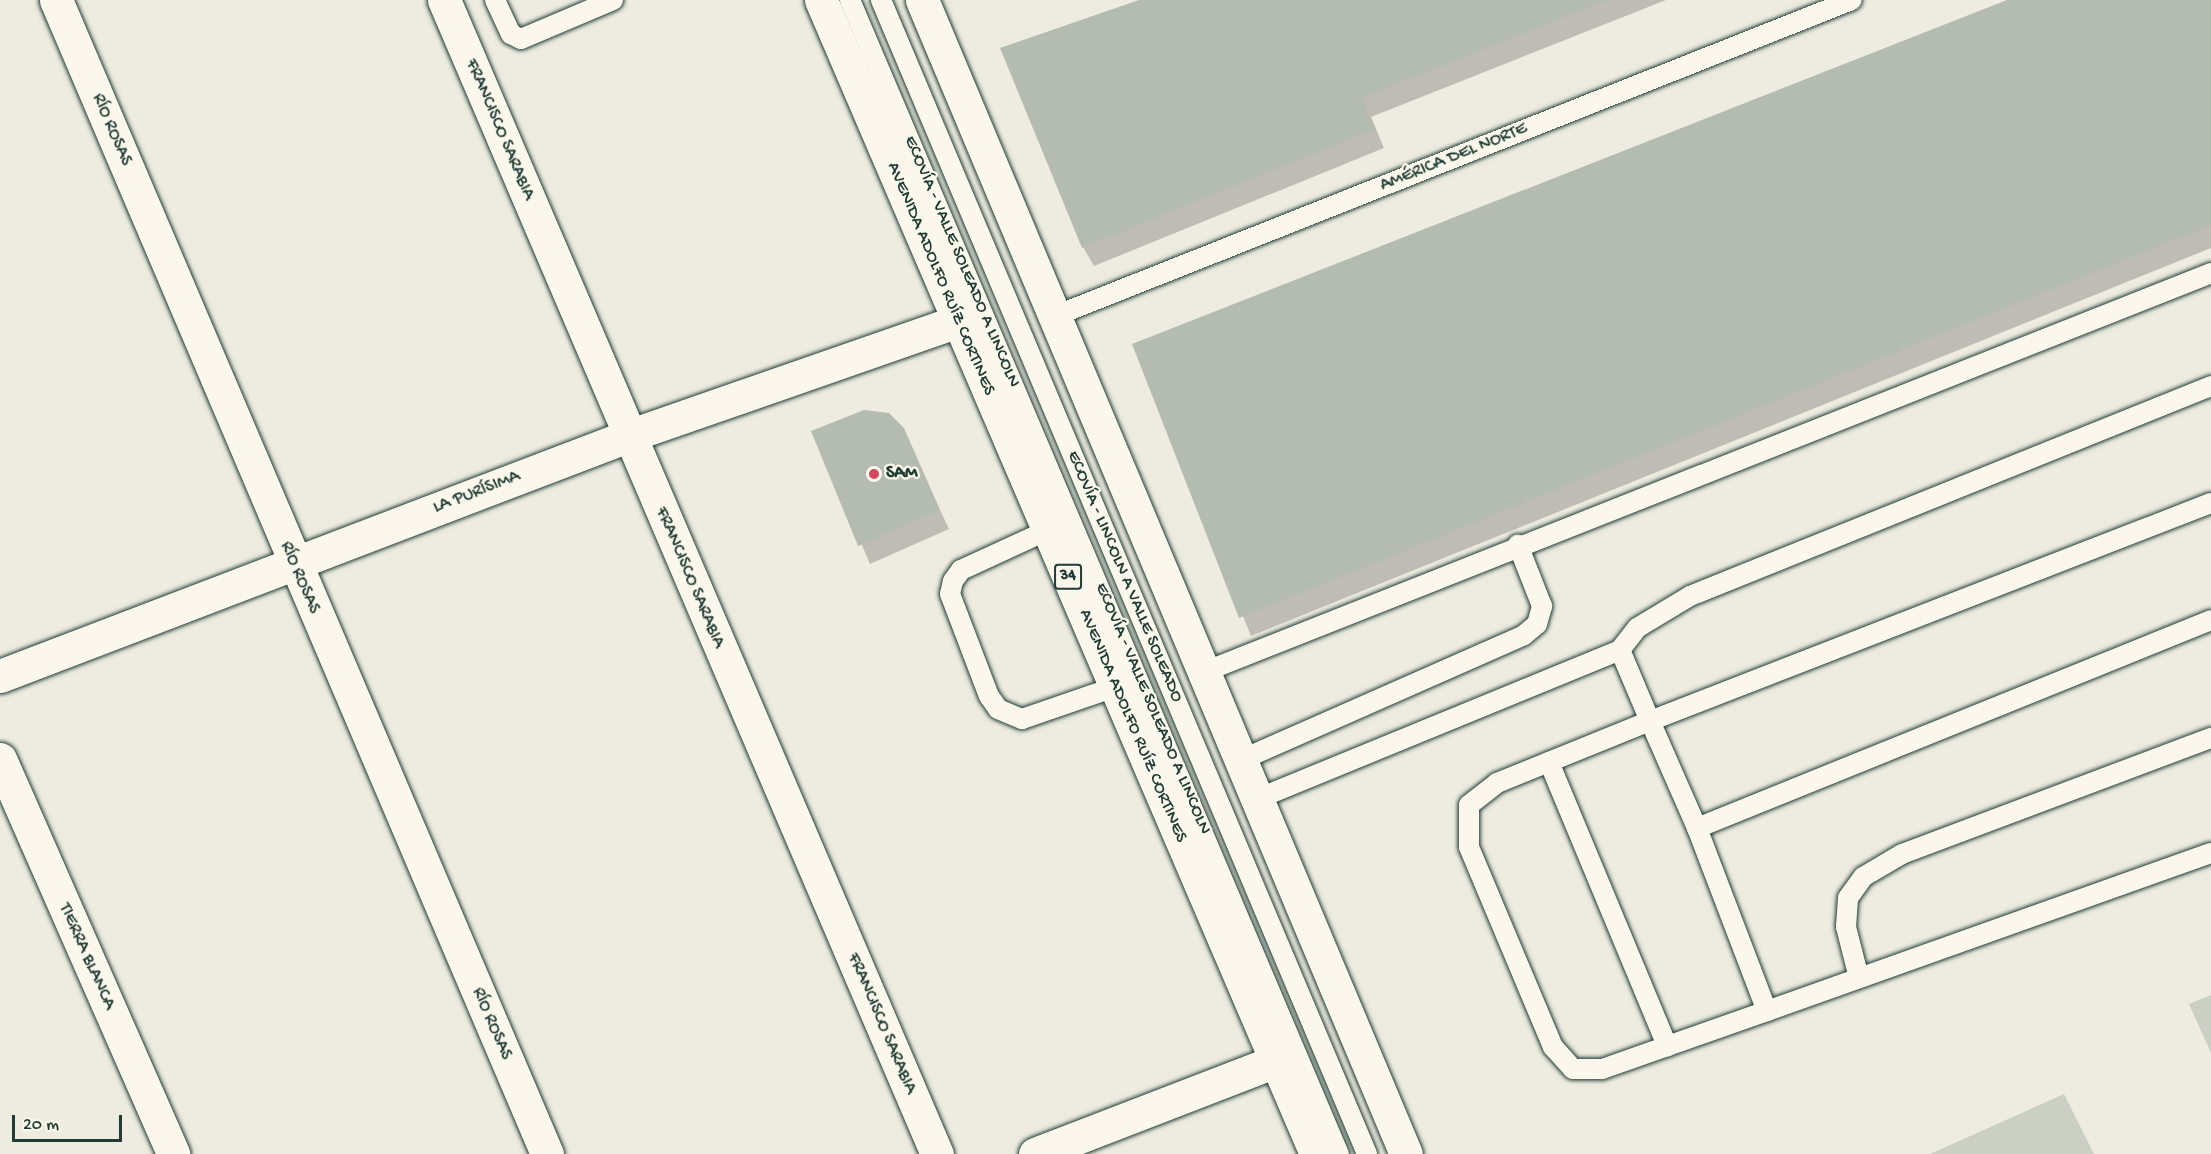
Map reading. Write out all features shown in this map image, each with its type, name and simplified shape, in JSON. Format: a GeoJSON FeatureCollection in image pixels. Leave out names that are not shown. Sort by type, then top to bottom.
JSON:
{"type":"FeatureCollection","features":[{"type":"Feature","properties":{"kind":"street","name":"RÍO ROSAS"},"geometry":{"type":"LineString","coordinates":[[56,0],[292,564],[547,1154]]}},
{"type":"Feature","properties":{"kind":"street","name":"FRANCISCO SARABIA"},"geometry":{"type":"LineString","coordinates":[[444,0],[628,436],[937,1154]]}},
{"type":"Feature","properties":{"kind":"street","name":"AVENIDA ADOLFO RUÍZ CORTINES"},"geometry":{"type":"LineString","coordinates":[[821,0],[1316,1154]]}},
{"type":"Feature","properties":{"kind":"street"},"geometry":{"type":"LineString","coordinates":[[922,0],[1406,1154]]}},
{"type":"Feature","properties":{"kind":"street","name":"LA PURÍSIMA"},"geometry":{"type":"LineString","coordinates":[[0,676],[628,436],[958,321]]}},
{"type":"Feature","properties":{"kind":"street","name":"TIERRA BLANCA"},"geometry":{"type":"LineString","coordinates":[[0,759],[173,1154]]}},
{"type":"Feature","properties":{"kind":"street"},"geometry":{"type":"LineString","coordinates":[[1035,1154],[1276,1061]]}},
{"type":"Feature","properties":{"kind":"lane"},"geometry":{"type":"LineString","coordinates":[[495,0],[511,34],[521,39],[606,2]]}},
{"type":"Feature","properties":{"kind":"lane","name":"ECOVÍA - VALLE SOLEADO A LINCOLN"},"geometry":{"type":"LineString","coordinates":[[850,0],[1339,1154]]}},
{"type":"Feature","properties":{"kind":"lane","name":"ECOVÍA - LINCOLN A VALLE SOLEADO"},"geometry":{"type":"LineString","coordinates":[[881,0],[1367,1154]]}},
{"type":"Feature","properties":{"kind":"lane","name":"AMÉRICA DEL NORTE"},"geometry":{"type":"LineString","coordinates":[[1055,316],[1852,0]]}},
{"type":"Feature","properties":{"kind":"lane"},"geometry":{"type":"LineString","coordinates":[[1204,672],[1518,545],[2211,273]]}},
{"type":"Feature","properties":{"kind":"lane"},"geometry":{"type":"LineString","coordinates":[[1257,800],[1620,650],[1637,628],[1690,596],[2211,386]]}},
{"type":"Feature","properties":{"kind":"lane"},"geometry":{"type":"LineString","coordinates":[[2211,503],[1650,721],[1497,783],[1469,805],[1469,847],[1563,1061],[1573,1069],[1602,1069],[2211,853]]}},
{"type":"Feature","properties":{"kind":"lane"},"geometry":{"type":"LineString","coordinates":[[1048,530],[961,570],[953,581],[950,594],[989,696],[998,709],[1022,719],[1115,687]]}},
{"type":"Feature","properties":{"kind":"lane"},"geometry":{"type":"LineString","coordinates":[[1241,760],[1524,635],[1537,624],[1542,606],[1518,545]]}},
{"type":"Feature","properties":{"kind":"lane"},"geometry":{"type":"LineString","coordinates":[[1697,828],[2211,620]]}},
{"type":"Feature","properties":{"kind":"lane"},"geometry":{"type":"LineString","coordinates":[[1620,650],[1697,828],[1767,1011]]}},
{"type":"Feature","properties":{"kind":"lane"},"geometry":{"type":"LineString","coordinates":[[1859,978],[1846,927],[1848,898],[1863,877],[1902,854],[2211,738]]}},
{"type":"Feature","properties":{"kind":"lane"},"geometry":{"type":"LineString","coordinates":[[1549,762],[1666,1046]]}},
{"type":"Feature","properties":{"kind":"shaded area"},"geometry":{"type":"Polygon","coordinates":[[[2211,995],[2211,1053],[2189,1004],[2211,995]]]}},
{"type":"Feature","properties":{"kind":"shaded area"},"geometry":{"type":"Polygon","coordinates":[[[2064,1094],[2094,1154],[1930,1154],[2064,1094]]]}},
{"type":"Feature","properties":{"kind":"building"},"geometry":{"type":"Polygon","coordinates":[[[1139,0],[1608,0],[1361,98],[1375,129],[1082,248],[1000,48],[1139,0]]]}},
{"type":"Feature","properties":{"kind":"building"},"geometry":{"type":"Polygon","coordinates":[[[2007,0],[2211,0],[2211,225],[1239,618],[1132,344],[2007,0]]]}},
{"type":"Feature","properties":{"kind":"building"},"geometry":{"type":"Polygon","coordinates":[[[864,410],[889,413],[904,428],[940,510],[858,546],[811,431],[864,410]]]}},
{"type":"Feature","properties":{"kind":"place","name":"SAM"},"geometry":{"type":"Point","coordinates":[874,474]}}]}
